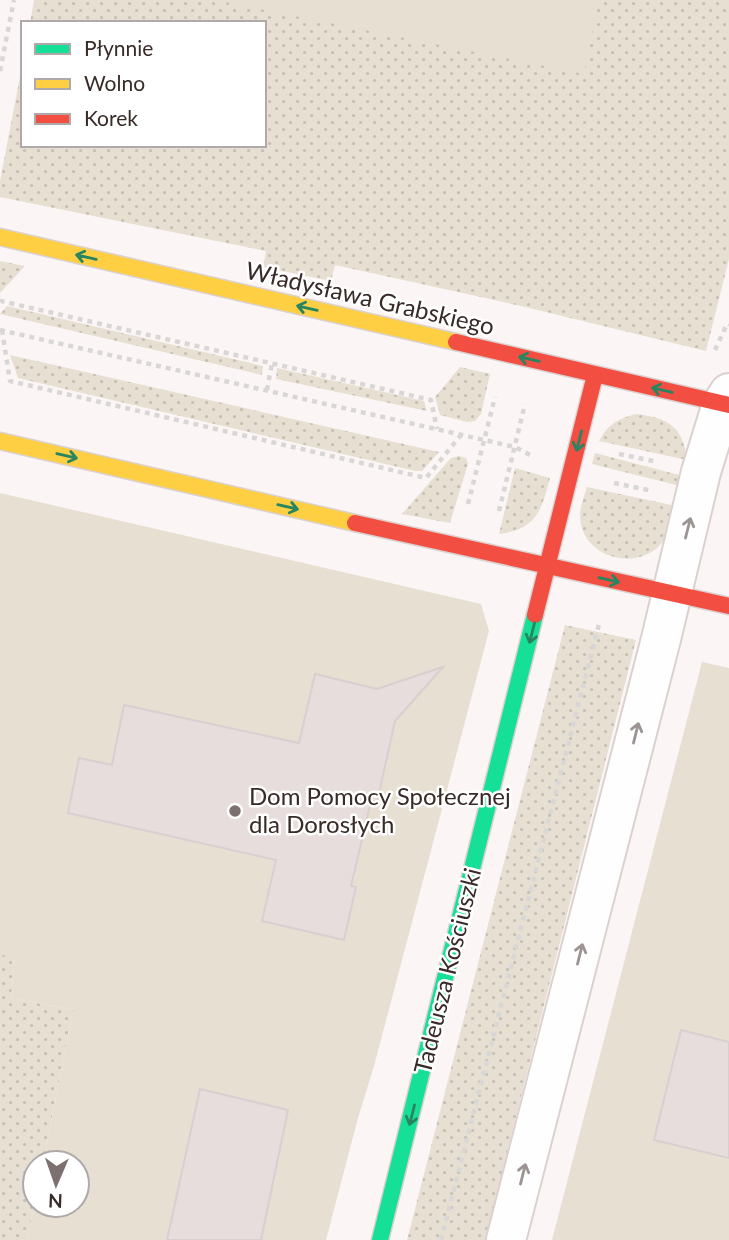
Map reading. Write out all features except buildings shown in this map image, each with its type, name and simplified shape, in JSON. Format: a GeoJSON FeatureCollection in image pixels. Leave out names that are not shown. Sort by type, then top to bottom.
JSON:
{"type":"FeatureCollection","features":[{"type":"Feature","properties":{"kind":"street","name":"Władysława Grabskiego"},"geometry":{"type":"LineString","coordinates":[[0,237],[595,375],[727,401]]}},
{"type":"Feature","properties":{"kind":"street","name":"Tadeusza Kościuszki"},"geometry":{"type":"LineString","coordinates":[[380,1240],[595,375]]}},
{"type":"Feature","properties":{"kind":"street"},"geometry":{"type":"LineString","coordinates":[[506,1240],[701,472],[727,401]]}},
{"type":"Feature","properties":{"kind":"street"},"geometry":{"type":"LineString","coordinates":[[0,441],[729,607]]}},
{"type":"Feature","properties":{"kind":"path"},"geometry":{"type":"LineString","coordinates":[[0,71],[14,0]]}},
{"type":"Feature","properties":{"kind":"path"},"geometry":{"type":"LineString","coordinates":[[0,302],[431,400],[437,429]]}},
{"type":"Feature","properties":{"kind":"path"},"geometry":{"type":"LineString","coordinates":[[461,434],[426,478],[10,381],[1,330],[461,434],[515,447]]}},
{"type":"Feature","properties":{"kind":"path"},"geometry":{"type":"LineString","coordinates":[[457,545],[506,354]]}},
{"type":"Feature","properties":{"kind":"path"},"geometry":{"type":"LineString","coordinates":[[488,553],[536,361]]}},
{"type":"Feature","properties":{"kind":"path"},"geometry":{"type":"LineString","coordinates":[[267,390],[272,363]]}},
{"type":"Feature","properties":{"kind":"path"},"geometry":{"type":"LineString","coordinates":[[442,1240],[599,623]]}},
{"type":"Feature","properties":{"kind":"shaded area"},"geometry":{"type":"Polygon","coordinates":[[[34,0],[729,0],[729,259],[706,351],[335,265],[331,281],[263,267],[266,251],[0,197],[0,181],[21,71],[21,147],[266,147],[266,21],[30,21],[34,0]]]}},
{"type":"Feature","properties":{"kind":"shaded area"},"geometry":{"type":"Polygon","coordinates":[[[216,0],[599,0],[584,74],[216,0]]]}},
{"type":"Feature","properties":{"kind":"shaded area"},"geometry":{"type":"Polygon","coordinates":[[[0,261],[25,266],[0,293],[0,261]]]}},
{"type":"Feature","properties":{"kind":"shaded area"},"geometry":{"type":"Polygon","coordinates":[[[7,306],[263,366],[262,375],[0,314],[7,306]]]}},
{"type":"Feature","properties":{"kind":"shaded area"},"geometry":{"type":"Polygon","coordinates":[[[10,355],[439,452],[422,471],[415,471],[18,378],[10,355]]]}},
{"type":"Feature","properties":{"kind":"shaded area"},"geometry":{"type":"Polygon","coordinates":[[[460,367],[490,374],[481,414],[475,421],[467,422],[440,415],[435,397],[460,367]]]}},
{"type":"Feature","properties":{"kind":"shaded area"},"geometry":{"type":"Polygon","coordinates":[[[277,368],[424,401],[427,411],[276,379],[277,368]]]}},
{"type":"Feature","properties":{"kind":"shaded area"},"geometry":{"type":"Polygon","coordinates":[[[636,414],[657,418],[672,426],[682,439],[687,460],[599,441],[614,423],[636,414]]]}},
{"type":"Feature","properties":{"kind":"shaded area"},"geometry":{"type":"Polygon","coordinates":[[[595,453],[683,476],[680,486],[592,464],[595,453]]]}},
{"type":"Feature","properties":{"kind":"shaded area"},"geometry":{"type":"Polygon","coordinates":[[[451,458],[466,458],[468,464],[450,523],[402,514],[451,458]]]}},
{"type":"Feature","properties":{"kind":"shaded area"},"geometry":{"type":"Polygon","coordinates":[[[515,468],[550,478],[540,509],[529,523],[512,532],[499,534],[515,468]]]}},
{"type":"Feature","properties":{"kind":"shaded area"},"geometry":{"type":"Polygon","coordinates":[[[587,487],[676,506],[665,538],[659,546],[638,557],[626,559],[602,552],[585,536],[581,524],[581,505],[587,487]]]}},
{"type":"Feature","properties":{"kind":"shaded area"},"geometry":{"type":"Polygon","coordinates":[[[0,493],[481,604],[489,631],[326,1240],[27,1240],[31,1219],[91,1219],[91,1149],[46,1149],[73,1010],[11,998],[15,957],[0,955],[0,493]]]}},
{"type":"Feature","properties":{"kind":"shaded area"},"geometry":{"type":"Polygon","coordinates":[[[565,625],[636,640],[485,1240],[407,1240],[565,625]]]}},
{"type":"Feature","properties":{"kind":"shaded area"},"geometry":{"type":"Polygon","coordinates":[[[702,662],[729,668],[729,1240],[552,1240],[702,662]]]}},
{"type":"Feature","properties":{"kind":"shaded area"},"geometry":{"type":"Polygon","coordinates":[[[0,954],[15,957],[11,998],[73,1010],[46,1149],[21,1149],[21,1219],[31,1219],[27,1240],[0,1240],[0,954]]]}},
{"type":"Feature","properties":{"kind":"traffic: fast"},"geometry":{"type":"LineString","coordinates":[[380,1240],[535,615]]}},
{"type":"Feature","properties":{"kind":"traffic: slow"},"geometry":{"type":"LineString","coordinates":[[0,237],[456,342]]}},
{"type":"Feature","properties":{"kind":"traffic: slow"},"geometry":{"type":"LineString","coordinates":[[0,441],[355,523]]}},
{"type":"Feature","properties":{"kind":"traffic: jam"},"geometry":{"type":"LineString","coordinates":[[456,342],[729,405]]}},
{"type":"Feature","properties":{"kind":"traffic: jam"},"geometry":{"type":"LineString","coordinates":[[535,615],[595,375]]}},
{"type":"Feature","properties":{"kind":"traffic: jam"},"geometry":{"type":"LineString","coordinates":[[355,523],[729,606]]}},
{"type":"Feature","properties":{"kind":"place","name":"Dom Pomocy Społecznej dla Dorosłych"},"geometry":{"type":"Point","coordinates":[235,811]}}]}
